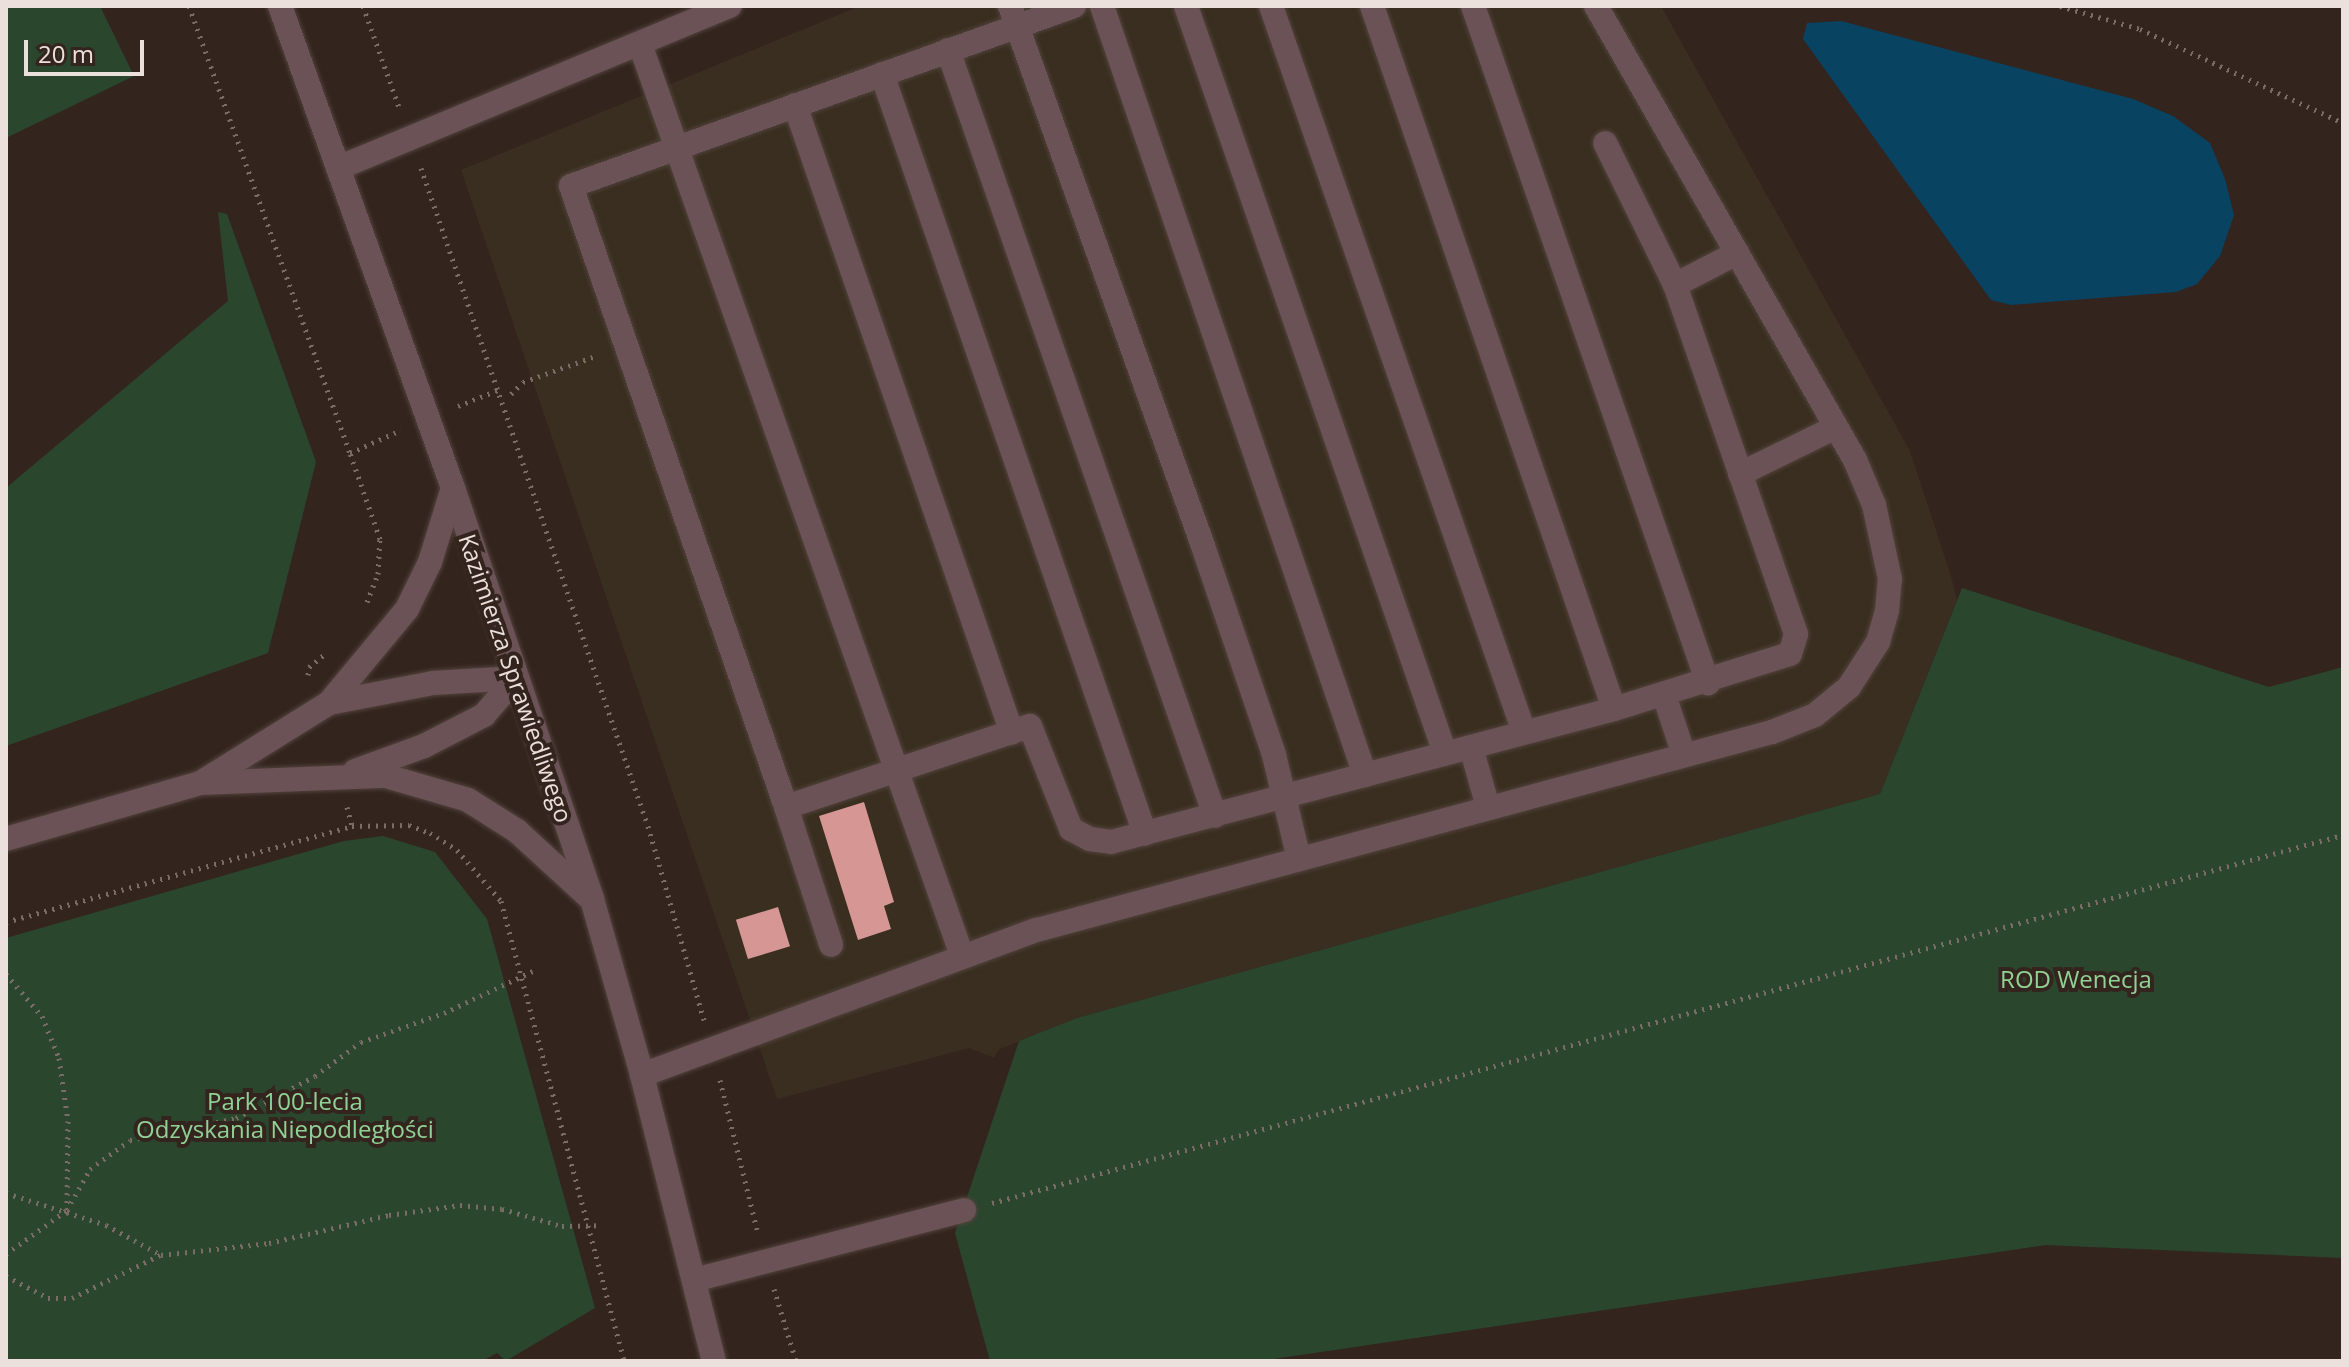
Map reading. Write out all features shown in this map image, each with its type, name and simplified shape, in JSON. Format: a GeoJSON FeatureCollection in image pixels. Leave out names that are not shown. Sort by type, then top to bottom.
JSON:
{"type":"FeatureCollection","features":[{"type":"Feature","properties":{"kind":"street","name":"Kazimierza Sprawiedliwego"},"geometry":{"type":"LineString","coordinates":[[280,6],[453,488],[592,899],[642,1075],[714,1361]]}},
{"type":"Feature","properties":{"kind":"street"},"geometry":{"type":"LineString","coordinates":[[338,168],[411,141],[730,6]]}},
{"type":"Feature","properties":{"kind":"street"},"geometry":{"type":"LineString","coordinates":[[831,945],[571,186],[948,50],[1014,16],[1074,6]]}},
{"type":"Feature","properties":{"kind":"street"},"geometry":{"type":"LineString","coordinates":[[1102,6],[1365,775]]}},
{"type":"Feature","properties":{"kind":"street"},"geometry":{"type":"LineString","coordinates":[[1186,6],[1445,753]]}},
{"type":"Feature","properties":{"kind":"street"},"geometry":{"type":"LineString","coordinates":[[1271,6],[1524,732]]}},
{"type":"Feature","properties":{"kind":"street"},"geometry":{"type":"LineString","coordinates":[[1372,6],[1614,709]]}},
{"type":"Feature","properties":{"kind":"street"},"geometry":{"type":"LineString","coordinates":[[1473,6],[1708,683]]}},
{"type":"Feature","properties":{"kind":"street"},"geometry":{"type":"LineString","coordinates":[[642,1075],[1037,930],[1684,755],[1815,715],[1849,687],[1878,642],[1890,579],[1885,546],[1870,493],[1836,427],[1596,6]]}},
{"type":"Feature","properties":{"kind":"street"},"geometry":{"type":"LineString","coordinates":[[1014,16],[1198,532],[1284,798],[1299,859]]}},
{"type":"Feature","properties":{"kind":"street"},"geometry":{"type":"LineString","coordinates":[[640,44],[679,146],[962,956]]}},
{"type":"Feature","properties":{"kind":"street"},"geometry":{"type":"LineString","coordinates":[[948,50],[1215,816]]}},
{"type":"Feature","properties":{"kind":"street"},"geometry":{"type":"LineString","coordinates":[[882,74],[1145,834]]}},
{"type":"Feature","properties":{"kind":"street"},"geometry":{"type":"LineString","coordinates":[[795,105],[1012,733]]}},
{"type":"Feature","properties":{"kind":"street"},"geometry":{"type":"LineString","coordinates":[[786,807],[1030,726],[1071,829],[1090,839],[1111,842],[1614,709],[1779,660],[1797,645],[1740,474],[1675,285],[1605,143]]}},
{"type":"Feature","properties":{"kind":"street"},"geometry":{"type":"LineString","coordinates":[[1675,285],[1737,253]]}},
{"type":"Feature","properties":{"kind":"street"},"geometry":{"type":"LineString","coordinates":[[1740,474],[1836,427]]}},
{"type":"Feature","properties":{"kind":"street"},"geometry":{"type":"LineString","coordinates":[[200,783],[329,703],[407,609],[430,562],[453,488]]}},
{"type":"Feature","properties":{"kind":"street"},"geometry":{"type":"LineString","coordinates":[[329,703],[433,683],[516,678]]}},
{"type":"Feature","properties":{"kind":"street"},"geometry":{"type":"LineString","coordinates":[[339,777],[424,746],[484,715],[516,678]]}},
{"type":"Feature","properties":{"kind":"street"},"geometry":{"type":"LineString","coordinates":[[1664,695],[1684,755]]}},
{"type":"Feature","properties":{"kind":"street"},"geometry":{"type":"LineString","coordinates":[[1471,747],[1488,807]]}},
{"type":"Feature","properties":{"kind":"street"},"geometry":{"type":"LineString","coordinates":[[6,839],[200,783],[386,776],[468,800],[517,831],[592,899]]}},
{"type":"Feature","properties":{"kind":"street"},"geometry":{"type":"LineString","coordinates":[[694,1280],[964,1210]]}},
{"type":"Feature","properties":{"kind":"path"},"geometry":{"type":"LineString","coordinates":[[189,6],[350,453]]}},
{"type":"Feature","properties":{"kind":"path"},"geometry":{"type":"LineString","coordinates":[[363,6],[648,826],[796,1361]]}},
{"type":"Feature","properties":{"kind":"path"},"geometry":{"type":"LineString","coordinates":[[2060,6],[2140,29],[2343,123]]}},
{"type":"Feature","properties":{"kind":"path"},"geometry":{"type":"LineString","coordinates":[[511,394],[523,382],[627,346]]}},
{"type":"Feature","properties":{"kind":"path"},"geometry":{"type":"LineString","coordinates":[[6,922],[352,826]]}},
{"type":"Feature","properties":{"kind":"path"},"geometry":{"type":"LineString","coordinates":[[964,1210],[2343,835]]}},
{"type":"Feature","properties":{"kind":"path"},"geometry":{"type":"LineString","coordinates":[[6,1254],[67,1210],[90,1169],[130,1140],[236,1118],[301,1084],[361,1042],[444,1013],[533,971]]}},
{"type":"Feature","properties":{"kind":"path"},"geometry":{"type":"LineString","coordinates":[[6,974],[42,1016],[59,1058],[68,1121],[67,1210]]}},
{"type":"Feature","properties":{"kind":"path"},"geometry":{"type":"LineString","coordinates":[[6,1193],[67,1210],[161,1255]]}},
{"type":"Feature","properties":{"kind":"path"},"geometry":{"type":"LineString","coordinates":[[6,1276],[48,1298],[72,1298],[161,1255],[269,1243],[389,1215],[460,1205],[502,1209],[562,1226],[601,1225]]}},
{"type":"Feature","properties":{"kind":"path"},"geometry":{"type":"LineString","coordinates":[[603,1280],[624,1361]]}},
{"type":"Feature","properties":{"kind":"shaded area"},"geometry":{"type":"Polygon","coordinates":[[[860,6],[1661,6],[1910,451],[1951,576],[1957,600],[1880,794],[1077,1018],[998,1050],[994,1058],[969,1048],[777,1099],[461,170],[860,6]]]}},
{"type":"Feature","properties":{"kind":"green space"},"geometry":{"type":"Polygon","coordinates":[[[6,6],[100,6],[134,76],[6,138],[6,6]]]}},
{"type":"Feature","properties":{"kind":"green space"},"geometry":{"type":"Polygon","coordinates":[[[218,212],[227,214],[316,462],[268,653],[6,746],[6,488],[228,301],[218,212]]]}},
{"type":"Feature","properties":{"kind":"green space","name":"ROD Wenecja"},"geometry":{"type":"Polygon","coordinates":[[[1962,588],[2269,687],[2343,667],[2343,1258],[2046,1245],[1259,1361],[990,1361],[955,1233],[1019,1041],[1077,1018],[1880,794],[1962,588]]]}},
{"type":"Feature","properties":{"kind":"green space","name":"Park 100-lecia Odzyskania Niepodległości"},"geometry":{"type":"Polygon","coordinates":[[[383,836],[435,852],[487,919],[595,1308],[506,1361],[497,1353],[482,1361],[6,1361],[6,938],[344,841],[383,836]]]}},
{"type":"Feature","properties":{"kind":"water"},"geometry":{"type":"Polygon","coordinates":[[[1841,21],[2133,99],[2173,116],[2210,143],[2225,179],[2234,215],[2220,256],[2197,284],[2176,292],[2011,305],[1991,300],[1803,39],[1807,23],[1841,21]]]}},
{"type":"Feature","properties":{"kind":"building"},"geometry":{"type":"Polygon","coordinates":[[[864,802],[894,902],[884,906],[891,929],[858,940],[819,816],[864,802]]]}},
{"type":"Feature","properties":{"kind":"building"},"geometry":{"type":"Polygon","coordinates":[[[778,907],[790,946],[748,959],[736,920],[778,907]]]}}]}
